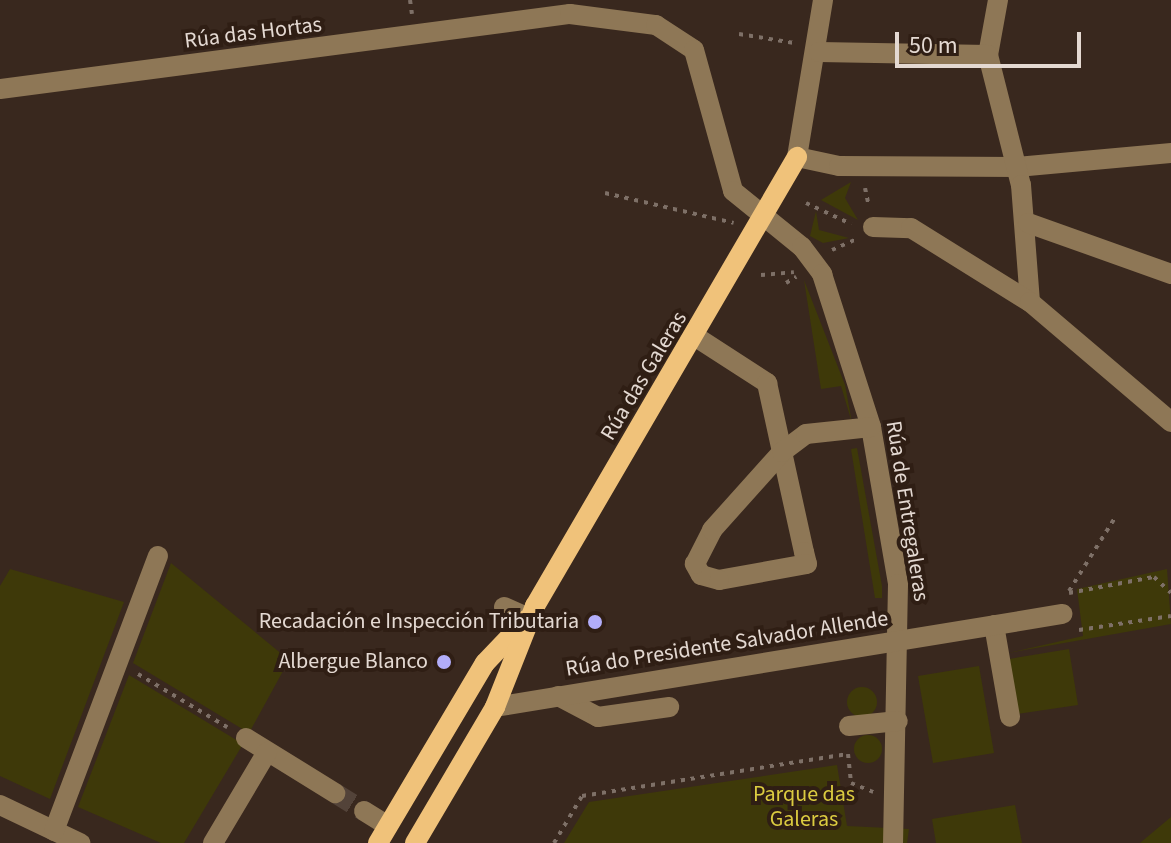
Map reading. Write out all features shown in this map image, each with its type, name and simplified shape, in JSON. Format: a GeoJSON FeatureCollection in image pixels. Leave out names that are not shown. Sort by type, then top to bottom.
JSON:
{"type":"FeatureCollection","features":[{"type":"Feature","properties":{"kind":"main road","name":"Rúa das Galeras"},"geometry":{"type":"LineString","coordinates":[[415,843],[502,701],[529,618],[765,220],[797,157]]}},
{"type":"Feature","properties":{"kind":"main road","name":"Rúa das Galeras"},"geometry":{"type":"LineString","coordinates":[[383,834],[509,633],[529,618]]}},
{"type":"Feature","properties":{"kind":"main road"},"geometry":{"type":"LineString","coordinates":[[502,701],[491,683],[509,633]]}},
{"type":"Feature","properties":{"kind":"street"},"geometry":{"type":"LineString","coordinates":[[823,0],[812,48],[797,157],[839,166],[1017,167],[1171,153]]}},
{"type":"Feature","properties":{"kind":"street"},"geometry":{"type":"LineString","coordinates":[[998,0],[988,55],[1028,223],[1030,302]]}},
{"type":"Feature","properties":{"kind":"street","name":"Rúa das Hortas"},"geometry":{"type":"LineString","coordinates":[[0,89],[570,14],[656,25],[694,50],[740,215]]}},
{"type":"Feature","properties":{"kind":"street"},"geometry":{"type":"LineString","coordinates":[[812,48],[988,55]]}},
{"type":"Feature","properties":{"kind":"street","name":"Rúa de Entregaleras"},"geometry":{"type":"LineString","coordinates":[[740,215],[765,220],[802,247],[822,274],[871,427],[898,584],[900,640],[893,843]]}},
{"type":"Feature","properties":{"kind":"street"},"geometry":{"type":"LineString","coordinates":[[1028,223],[1171,274]]}},
{"type":"Feature","properties":{"kind":"street"},"geometry":{"type":"LineString","coordinates":[[866,230],[911,228],[1030,302],[1171,422]]}},
{"type":"Feature","properties":{"kind":"street"},"geometry":{"type":"LineString","coordinates":[[696,337],[767,383],[782,452],[807,564],[719,580],[701,575],[695,564],[712,530],[782,452],[806,434],[871,427]]}},
{"type":"Feature","properties":{"kind":"street"},"geometry":{"type":"LineString","coordinates":[[54,831],[158,556]]}},
{"type":"Feature","properties":{"kind":"street"},"geometry":{"type":"LineString","coordinates":[[504,607],[529,618]]}},
{"type":"Feature","properties":{"kind":"street","name":"Rúa do Presidente Salvador Allende"},"geometry":{"type":"LineString","coordinates":[[502,701],[558,696],[1068,612]]}},
{"type":"Feature","properties":{"kind":"street"},"geometry":{"type":"LineString","coordinates":[[994,625],[1010,717]]}},
{"type":"Feature","properties":{"kind":"street"},"geometry":{"type":"LineString","coordinates":[[558,696],[598,717],[669,707]]}},
{"type":"Feature","properties":{"kind":"street"},"geometry":{"type":"LineString","coordinates":[[849,726],[898,721]]}},
{"type":"Feature","properties":{"kind":"street"},"geometry":{"type":"LineString","coordinates":[[246,738],[335,793]]}},
{"type":"Feature","properties":{"kind":"street"},"geometry":{"type":"LineString","coordinates":[[213,843],[267,752]]}},
{"type":"Feature","properties":{"kind":"street"},"geometry":{"type":"LineString","coordinates":[[364,811],[383,834]]}},
{"type":"Feature","properties":{"kind":"street"},"geometry":{"type":"LineString","coordinates":[[3,813],[77,842]]}},
{"type":"Feature","properties":{"kind":"path"},"geometry":{"type":"LineString","coordinates":[[739,34],[812,48]]}},
{"type":"Feature","properties":{"kind":"path"},"geometry":{"type":"LineString","coordinates":[[863,174],[866,230]]}},
{"type":"Feature","properties":{"kind":"path"},"geometry":{"type":"LineString","coordinates":[[605,193],[740,215]]}},
{"type":"Feature","properties":{"kind":"path"},"geometry":{"type":"LineString","coordinates":[[806,203],[866,230]]}},
{"type":"Feature","properties":{"kind":"path"},"geometry":{"type":"LineString","coordinates":[[819,256],[866,230]]}},
{"type":"Feature","properties":{"kind":"path"},"geometry":{"type":"LineString","coordinates":[[761,275],[796,271],[786,283]]}},
{"type":"Feature","properties":{"kind":"path"},"geometry":{"type":"LineString","coordinates":[[1116,516],[1069,592],[1068,612],[1073,631],[1171,616]]}},
{"type":"Feature","properties":{"kind":"path"},"geometry":{"type":"LineString","coordinates":[[1069,592],[1154,577],[1171,593]]}},
{"type":"Feature","properties":{"kind":"path"},"geometry":{"type":"LineString","coordinates":[[119,663],[246,738]]}},
{"type":"Feature","properties":{"kind":"path"},"geometry":{"type":"LineString","coordinates":[[554,843],[582,796],[848,754],[851,783]]}},
{"type":"Feature","properties":{"kind":"green space"},"geometry":{"type":"Polygon","coordinates":[[[851,182],[845,198],[858,220],[821,200],[851,182]]]}},
{"type":"Feature","properties":{"kind":"green space"},"geometry":{"type":"Polygon","coordinates":[[[816,211],[819,230],[849,238],[823,243],[810,236],[816,211]]]}},
{"type":"Feature","properties":{"kind":"green space"},"geometry":{"type":"Polygon","coordinates":[[[804,280],[845,385],[852,423],[841,386],[821,389],[804,280]]]}},
{"type":"Feature","properties":{"kind":"green space"},"geometry":{"type":"Polygon","coordinates":[[[857,448],[882,598],[875,598],[851,449],[857,448]]]}},
{"type":"Feature","properties":{"kind":"green space"},"geometry":{"type":"Polygon","coordinates":[[[171,563],[289,660],[249,733],[133,663],[171,563]]]}},
{"type":"Feature","properties":{"kind":"green space"},"geometry":{"type":"Polygon","coordinates":[[[10,569],[124,602],[50,799],[0,776],[0,586],[10,569]]]}},
{"type":"Feature","properties":{"kind":"green space"},"geometry":{"type":"Polygon","coordinates":[[[1167,569],[1171,624],[1008,653],[1083,636],[1077,589],[1167,569]]]}},
{"type":"Feature","properties":{"kind":"green space"},"geometry":{"type":"Polygon","coordinates":[[[1069,649],[1078,705],[1017,714],[1009,659],[1069,649]]]}},
{"type":"Feature","properties":{"kind":"green space"},"geometry":{"type":"Polygon","coordinates":[[[979,666],[994,753],[933,763],[918,676],[979,666]]]}},
{"type":"Feature","properties":{"kind":"green space"},"geometry":{"type":"Polygon","coordinates":[[[129,675],[243,744],[184,843],[161,843],[78,807],[129,675]]]}},
{"type":"Feature","properties":{"kind":"green space"},"geometry":{"type":"Polygon","coordinates":[[[862,687],[873,691],[877,702],[873,713],[862,717],[851,713],[847,702],[851,691],[862,687]]]}},
{"type":"Feature","properties":{"kind":"green space"},"geometry":{"type":"Polygon","coordinates":[[[868,735],[878,739],[882,749],[878,759],[868,763],[858,759],[854,749],[858,739],[868,735]]]}},
{"type":"Feature","properties":{"kind":"green space","name":"Parque das Galeras"},"geometry":{"type":"Polygon","coordinates":[[[837,765],[847,826],[909,829],[907,843],[564,843],[589,802],[837,765]]]}},
{"type":"Feature","properties":{"kind":"green space"},"geometry":{"type":"Polygon","coordinates":[[[1015,805],[1022,843],[936,843],[932,819],[1015,805]]]}},
{"type":"Feature","properties":{"kind":"green space"},"geometry":{"type":"Polygon","coordinates":[[[1171,817],[1171,843],[1140,843],[1171,817]]]}},
{"type":"Feature","properties":{"kind":"tunnel"},"geometry":{"type":"LineString","coordinates":[[335,793],[364,811]]}},
{"type":"Feature","properties":{"kind":"place","name":"Recadación e Inspección Tributaria"},"geometry":{"type":"Point","coordinates":[595,622]}},
{"type":"Feature","properties":{"kind":"place","name":"Albergue Blanco"},"geometry":{"type":"Point","coordinates":[444,662]}}]}
